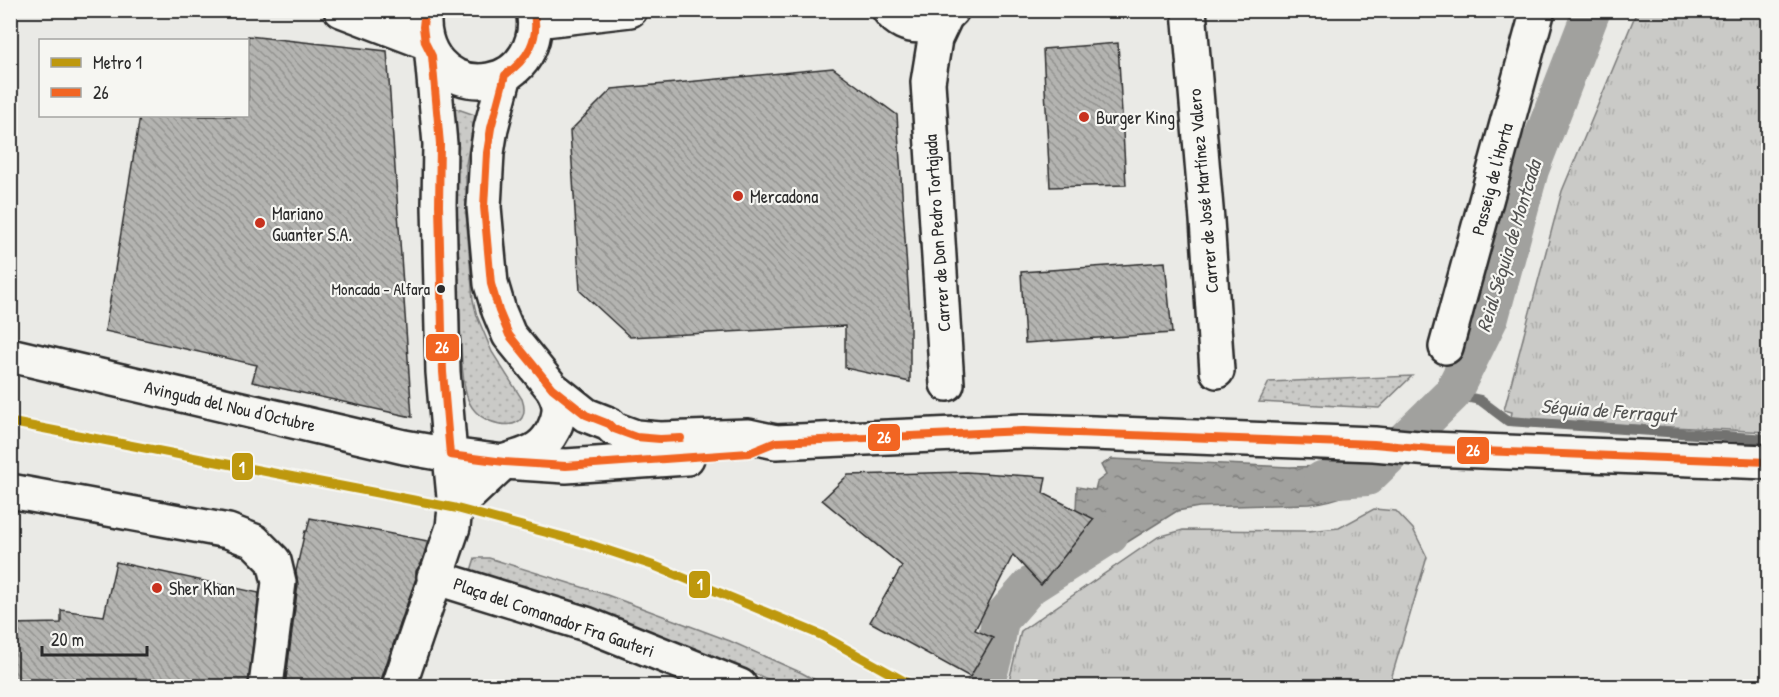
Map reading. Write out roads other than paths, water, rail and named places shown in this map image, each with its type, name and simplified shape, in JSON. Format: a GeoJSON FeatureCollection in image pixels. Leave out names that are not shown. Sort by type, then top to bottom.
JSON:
{"type":"FeatureCollection","features":[{"type":"Feature","properties":{"kind":"street"},"geometry":{"type":"LineString","coordinates":[[341,10],[425,29]]}},
{"type":"Feature","properties":{"kind":"street"},"geometry":{"type":"LineString","coordinates":[[425,29],[444,68],[457,76],[473,81],[489,80],[506,75],[518,66],[528,52],[534,37],[535,16],[630,10]]}},
{"type":"Feature","properties":{"kind":"street","name":"Carrer de José Martínez Valero"},"geometry":{"type":"LineString","coordinates":[[1189,10],[1217,371]]}},
{"type":"Feature","properties":{"kind":"street","name":"Passeig de l'Horta"},"geometry":{"type":"LineString","coordinates":[[1446,347],[1539,10]]}},
{"type":"Feature","properties":{"kind":"street"},"geometry":{"type":"LineString","coordinates":[[890,14],[912,26],[924,27],[935,24],[949,14]]}},
{"type":"Feature","properties":{"kind":"street","name":"Carrer de Don Pedro Tortajada"},"geometry":{"type":"LineString","coordinates":[[890,14],[909,35],[928,82]]}},
{"type":"Feature","properties":{"kind":"street","name":"Carrer de Don Pedro Tortajada"},"geometry":{"type":"LineString","coordinates":[[947,384],[928,82],[935,39],[949,14]]}},
{"type":"Feature","properties":{"kind":"street"},"geometry":{"type":"LineString","coordinates":[[399,687],[434,577],[453,527],[455,508],[443,372],[439,205],[440,144],[425,29]]}},
{"type":"Feature","properties":{"kind":"street"},"geometry":{"type":"LineString","coordinates":[[506,75],[491,128],[486,160],[484,207],[491,284],[499,312],[509,335],[552,388],[586,415],[636,437],[660,439],[748,436],[776,442],[1023,431],[1768,462]]}},
{"type":"Feature","properties":{"kind":"street","name":"Avinguda del Nou d'Octubre"},"geometry":{"type":"LineString","coordinates":[[10,355],[404,447],[504,462],[566,466],[749,453],[776,442]]}},
{"type":"Feature","properties":{"kind":"street"},"geometry":{"type":"LineString","coordinates":[[455,508],[504,462],[544,444],[556,422],[559,407],[552,388]]}},
{"type":"Feature","properties":{"kind":"street"},"geometry":{"type":"LineString","coordinates":[[10,491],[228,531],[254,541],[274,561],[279,582],[266,687]]}},
{"type":"Feature","properties":{"kind":"street","name":"Plaça del Comanador Fra Gauteri"},"geometry":{"type":"LineString","coordinates":[[434,577],[586,624],[675,673],[740,687]]}},
{"type":"Feature","properties":{"kind":"water"},"geometry":{"type":"Polygon","coordinates":[[[1112,459],[1289,467],[1334,466],[1358,471],[1362,468],[1382,474],[1357,490],[1320,503],[1199,507],[1177,511],[1075,575],[1067,564],[1074,554],[1077,487],[1095,490],[1097,482],[1106,475],[1101,465],[1112,459]]]}},
{"type":"Feature","properties":{"kind":"waterway","name":"Reial Séquia de Montcada"},"geometry":{"type":"LineString","coordinates":[[1322,480],[1367,477],[1452,394],[1490,317],[1530,170],[1592,10]]}},
{"type":"Feature","properties":{"kind":"waterway","name":"Séquia de Ferragut"},"geometry":{"type":"LineString","coordinates":[[1452,394],[1480,400],[1508,421],[1768,439]]}},
{"type":"Feature","properties":{"kind":"waterway","name":"Reial Séquia de Montcada"},"geometry":{"type":"LineString","coordinates":[[985,686],[1000,620],[1030,586],[1110,535]]}},
{"type":"Feature","properties":{"kind":"metro line","name":"1"},"geometry":{"type":"LineString","coordinates":[[10,422],[455,508],[582,542],[655,566],[821,635],[913,686]]}},
{"type":"Feature","properties":{"kind":"place","name":"Burger King"},"geometry":{"type":"Point","coordinates":[1084,117]}},
{"type":"Feature","properties":{"kind":"place","name":"Mercadona"},"geometry":{"type":"Point","coordinates":[738,196]}},
{"type":"Feature","properties":{"kind":"place","name":"Mariano Guanter S.A."},"geometry":{"type":"Point","coordinates":[260,223]}},
{"type":"Feature","properties":{"kind":"place","name":"Moncada - Alfara"},"geometry":{"type":"Point","coordinates":[441,289]}},
{"type":"Feature","properties":{"kind":"place","name":"Sher Khan"},"geometry":{"type":"Point","coordinates":[157,588]}}]}
